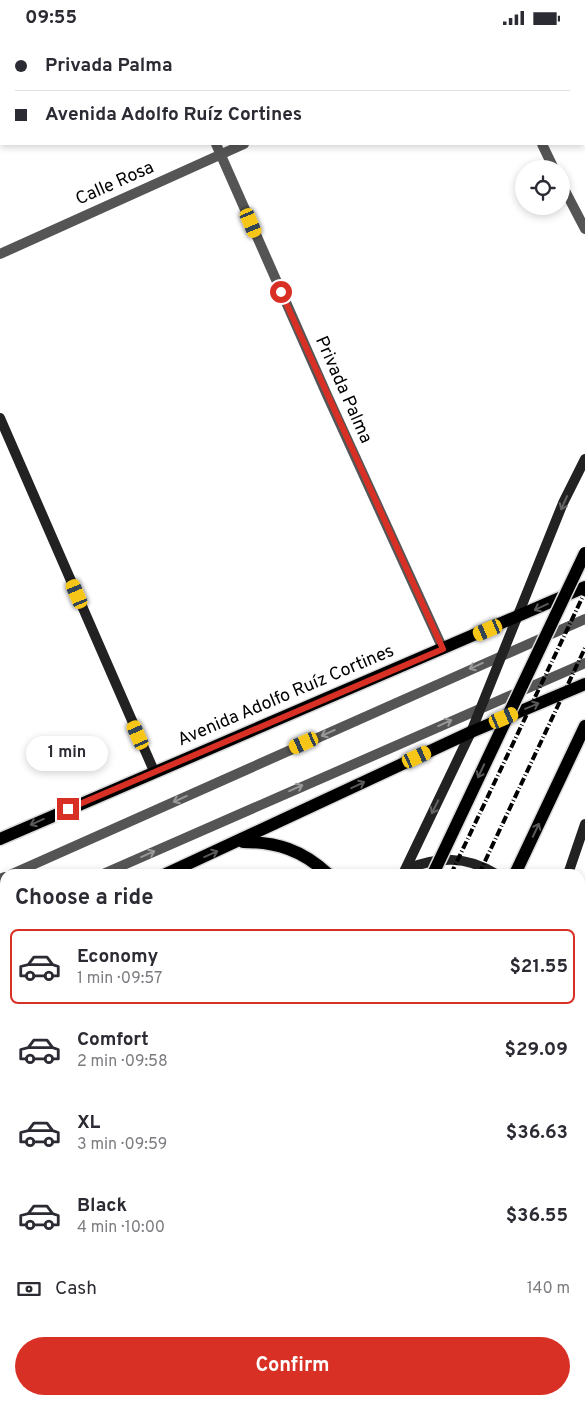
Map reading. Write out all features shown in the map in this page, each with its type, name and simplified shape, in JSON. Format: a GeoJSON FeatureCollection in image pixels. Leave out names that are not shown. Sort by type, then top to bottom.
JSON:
{"type":"FeatureCollection","features":[{"type":"Feature","properties":{"kind":"main road"},"geometry":{"type":"LineString","coordinates":[[435,869],[585,553]]}},
{"type":"Feature","properties":{"kind":"main road","name":"Avenida Adolfo Ruíz Cortines"},"geometry":{"type":"LineString","coordinates":[[0,839],[154,771],[518,618],[585,587]]}},
{"type":"Feature","properties":{"kind":"main road"},"geometry":{"type":"LineString","coordinates":[[177,869],[471,732],[585,684]]}},
{"type":"Feature","properties":{"kind":"main road"},"geometry":{"type":"LineString","coordinates":[[517,869],[585,726]]}},
{"type":"Feature","properties":{"kind":"main road"},"geometry":{"type":"LineString","coordinates":[[238,842],[265,842],[291,848],[314,861],[323,869]]}},
{"type":"Feature","properties":{"kind":"street","name":"Privada Palma"},"geometry":{"type":"LineString","coordinates":[[216,145],[327,395],[443,649]]}},
{"type":"Feature","properties":{"kind":"street","name":"Calle Rosa"},"geometry":{"type":"LineString","coordinates":[[0,254],[242,145]]}},
{"type":"Feature","properties":{"kind":"street"},"geometry":{"type":"LineString","coordinates":[[542,145],[550,160]]}},
{"type":"Feature","properties":{"kind":"street"},"geometry":{"type":"LineString","coordinates":[[570,200],[585,229]]}},
{"type":"Feature","properties":{"kind":"street"},"geometry":{"type":"LineString","coordinates":[[0,418],[154,771]]}},
{"type":"Feature","properties":{"kind":"street"},"geometry":{"type":"LineString","coordinates":[[406,869],[471,732],[504,654],[563,503],[585,459]]}},
{"type":"Feature","properties":{"kind":"street"},"geometry":{"type":"LineString","coordinates":[[23,869],[585,619]]}},
{"type":"Feature","properties":{"kind":"street"},"geometry":{"type":"LineString","coordinates":[[114,869],[482,706],[585,663]]}},
{"type":"Feature","properties":{"kind":"street"},"geometry":{"type":"LineString","coordinates":[[570,869],[585,824]]}},
{"type":"Feature","properties":{"kind":"street"},"geometry":{"type":"LineString","coordinates":[[410,869],[431,860],[458,860],[488,869]]}},
{"type":"Feature","properties":{"kind":"railway"},"geometry":{"type":"LineString","coordinates":[[453,869],[585,592]]}},
{"type":"Feature","properties":{"kind":"railway"},"geometry":{"type":"LineString","coordinates":[[481,869],[585,648]]}},
{"type":"Feature","properties":{"kind":"route"},"geometry":{"type":"LineString","coordinates":[[68,809],[443,649],[281,292]]}}]}
